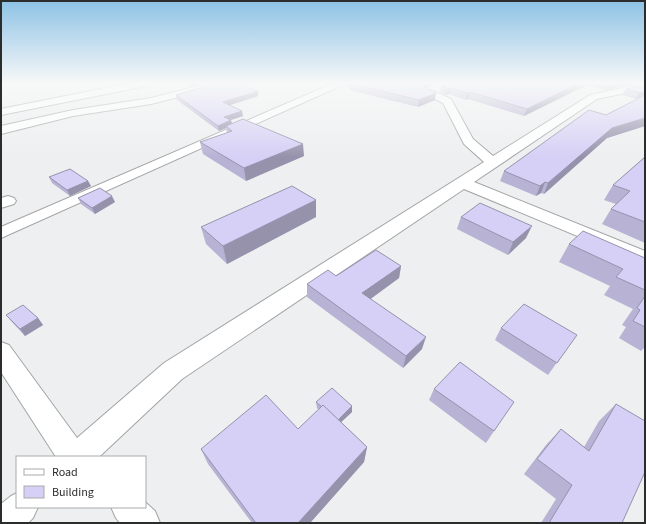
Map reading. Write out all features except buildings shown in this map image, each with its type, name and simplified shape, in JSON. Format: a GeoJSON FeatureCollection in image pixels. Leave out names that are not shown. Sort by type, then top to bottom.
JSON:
{"type":"FeatureCollection","features":[{"type":"Feature","properties":{"kind":"street"},"geometry":{"type":"LineString","coordinates":[[1,112],[24,107]]}},
{"type":"Feature","properties":{"kind":"street"},"geometry":{"type":"LineString","coordinates":[[1,130],[73,113],[109,107]]}},
{"type":"Feature","properties":{"kind":"street"},"geometry":{"type":"LineString","coordinates":[[1,232],[287,107]]}},
{"type":"Feature","properties":{"kind":"street"},"geometry":{"type":"LineString","coordinates":[[451,107],[468,141],[493,163]]}},
{"type":"Feature","properties":{"kind":"street"},"geometry":{"type":"LineString","coordinates":[[79,456],[173,371],[579,107]]}},
{"type":"Feature","properties":{"kind":"street"},"geometry":{"type":"LineString","coordinates":[[463,183],[645,258]]}},
{"type":"Feature","properties":{"kind":"street"},"geometry":{"type":"LineString","coordinates":[[1,352],[72,456]]}},
{"type":"Feature","properties":{"kind":"street"},"geometry":{"type":"LineString","coordinates":[[4,523],[21,508]]}},
{"type":"Feature","properties":{"kind":"street"},"geometry":{"type":"LineString","coordinates":[[128,508],[143,523]]}}]}
